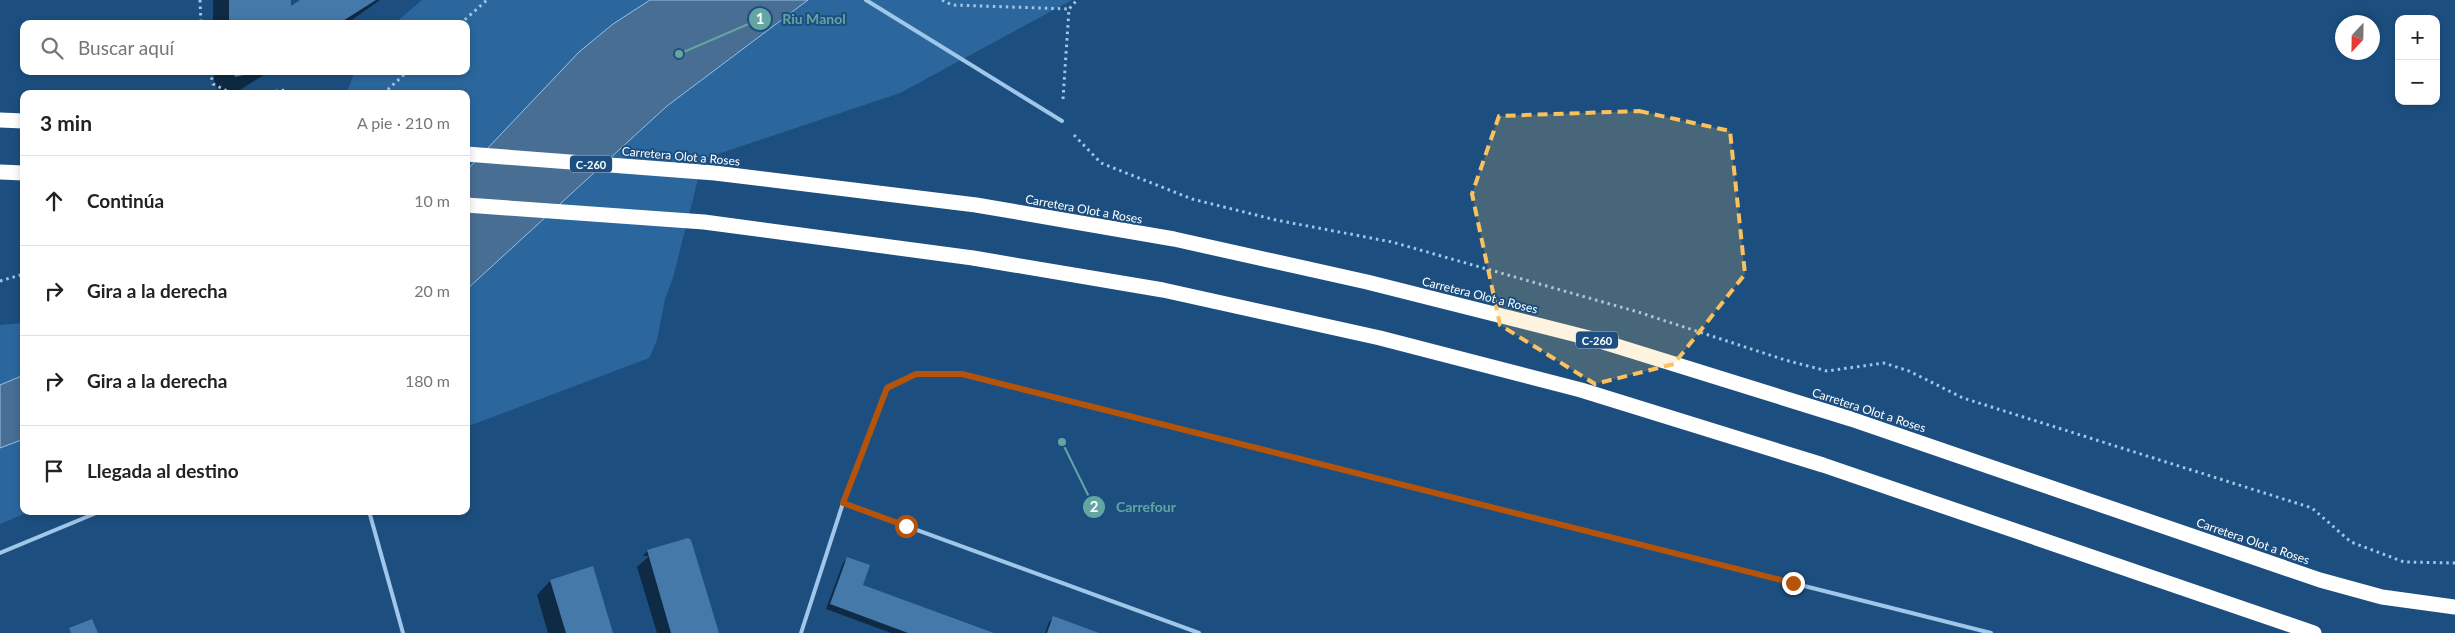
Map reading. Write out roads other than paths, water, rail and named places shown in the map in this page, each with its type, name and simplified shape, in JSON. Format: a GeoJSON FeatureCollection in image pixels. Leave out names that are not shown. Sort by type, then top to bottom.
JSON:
{"type":"FeatureCollection","features":[{"type":"Feature","properties":{"kind":"highway"},"geometry":{"type":"LineString","coordinates":[[0,120],[20,122]]}},
{"type":"Feature","properties":{"kind":"highway","name":"Carretera Olot a Roses"},"geometry":{"type":"LineString","coordinates":[[470,154],[715,173],[976,205],[1174,240],[1367,282],[1597,340],[1823,410],[2320,580],[2382,596],[2455,607]]}},
{"type":"Feature","properties":{"kind":"highway"},"geometry":{"type":"LineString","coordinates":[[0,172],[20,173]]}},
{"type":"Feature","properties":{"kind":"highway"},"geometry":{"type":"LineString","coordinates":[[470,205],[704,222],[973,258],[1125,284],[1380,338],[1581,390],[1823,465],[2314,633]]}},
{"type":"Feature","properties":{"kind":"lane"},"geometry":{"type":"LineString","coordinates":[[866,0],[1062,122]]}},
{"type":"Feature","properties":{"kind":"lane"},"geometry":{"type":"LineString","coordinates":[[801,633],[843,503],[887,388],[916,374],[962,374],[1991,633]]}},
{"type":"Feature","properties":{"kind":"lane"},"geometry":{"type":"LineString","coordinates":[[843,503],[1199,633]]}},
{"type":"Feature","properties":{"kind":"lane"},"geometry":{"type":"LineString","coordinates":[[0,553],[91,515]]}},
{"type":"Feature","properties":{"kind":"lane"},"geometry":{"type":"LineString","coordinates":[[370,515],[403,633]]}},
{"type":"Feature","properties":{"kind":"place","name":"Riu Manol"},"geometry":{"type":"Point","coordinates":[679,54]}},
{"type":"Feature","properties":{"kind":"place","name":"Carrefour"},"geometry":{"type":"Point","coordinates":[1062,442]}}]}
